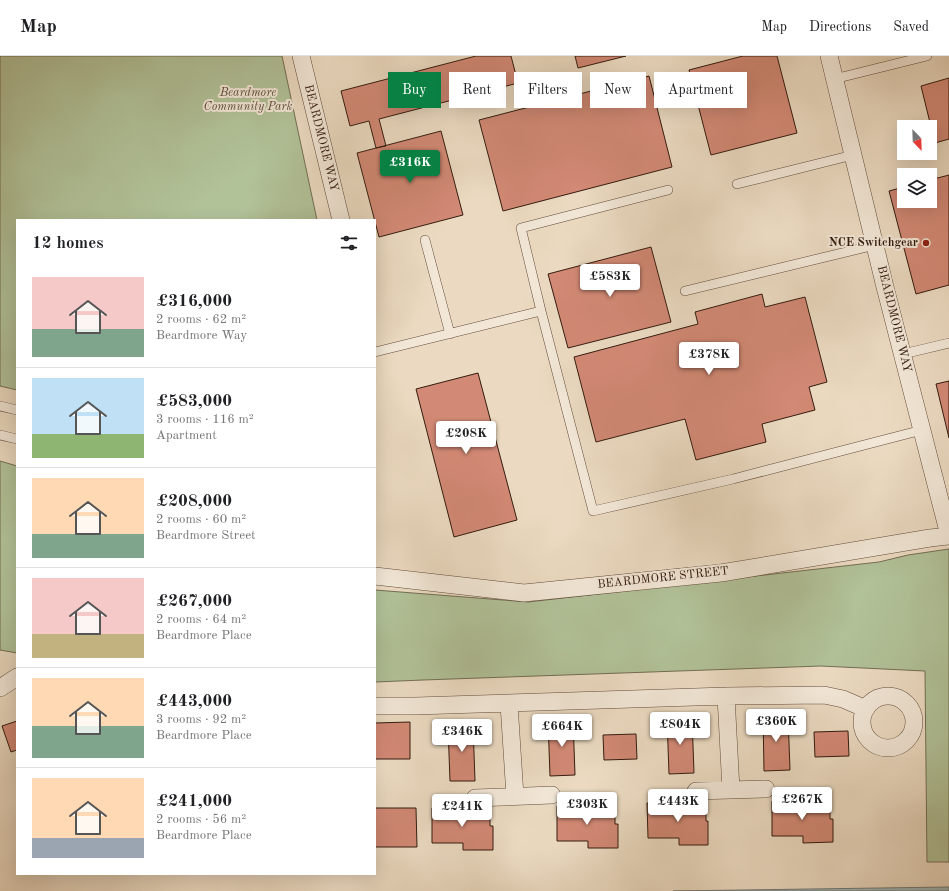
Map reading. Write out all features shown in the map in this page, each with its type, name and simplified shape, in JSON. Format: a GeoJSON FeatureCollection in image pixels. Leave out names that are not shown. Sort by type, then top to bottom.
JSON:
{"type":"FeatureCollection","features":[{"type":"Feature","properties":{"kind":"street","name":"BEARDMORE WAY"},"geometry":{"type":"LineString","coordinates":[[302,56],[341,219]]}},
{"type":"Feature","properties":{"kind":"street","name":"BEARDMORE WAY"},"geometry":{"type":"LineString","coordinates":[[829,56],[875,245],[949,536]]}},
{"type":"Feature","properties":{"kind":"street","name":"BEARDMORE STREET"},"geometry":{"type":"LineString","coordinates":[[376,576],[524,593],[721,573],[949,536]]}},
{"type":"Feature","properties":{"kind":"street"},"geometry":{"type":"LineString","coordinates":[[0,688],[16,678]]}},
{"type":"Feature","properties":{"kind":"street"},"geometry":{"type":"LineString","coordinates":[[376,706],[509,704],[726,696],[824,695],[843,699],[866,709]]}},
{"type":"Feature","properties":{"kind":"street"},"geometry":{"type":"LineString","coordinates":[[726,696],[731,790]]}},
{"type":"Feature","properties":{"kind":"street"},"geometry":{"type":"LineString","coordinates":[[509,704],[515,796]]}},
{"type":"Feature","properties":{"kind":"street"},"geometry":{"type":"LineString","coordinates":[[696,791],[766,789]]}},
{"type":"Feature","properties":{"kind":"street"},"geometry":{"type":"LineString","coordinates":[[475,798],[552,795]]}},
{"type":"Feature","properties":{"kind":"lane"},"geometry":{"type":"LineString","coordinates":[[834,79],[927,56]]}},
{"type":"Feature","properties":{"kind":"lane"},"geometry":{"type":"LineString","coordinates":[[737,184],[853,155]]}},
{"type":"Feature","properties":{"kind":"lane"},"geometry":{"type":"LineString","coordinates":[[668,190],[521,228],[541,311],[594,511],[733,479],[922,430]]}},
{"type":"Feature","properties":{"kind":"lane"},"geometry":{"type":"LineString","coordinates":[[425,240],[450,334]]}},
{"type":"Feature","properties":{"kind":"lane"},"geometry":{"type":"LineString","coordinates":[[685,292],[875,245]]}},
{"type":"Feature","properties":{"kind":"lane"},"geometry":{"type":"LineString","coordinates":[[376,352],[541,311]]}},
{"type":"Feature","properties":{"kind":"lane"},"geometry":{"type":"LineString","coordinates":[[903,354],[949,342]]}},
{"type":"Feature","properties":{"kind":"lane"},"geometry":{"type":"LineString","coordinates":[[0,406],[16,410]]}},
{"type":"Feature","properties":{"kind":"lane"},"geometry":{"type":"LineString","coordinates":[[0,435],[16,439]]}},
{"type":"Feature","properties":{"kind":"green space","name":"Beardmore Community Park"},"geometry":{"type":"Polygon","coordinates":[[[0,56],[282,56],[317,219],[16,219],[16,390],[0,386],[0,56]]]}},
{"type":"Feature","properties":{"kind":"green space"},"geometry":{"type":"Polygon","coordinates":[[[0,461],[16,466],[16,653],[0,650],[0,461]]]}},
{"type":"Feature","properties":{"kind":"green space"},"geometry":{"type":"Polygon","coordinates":[[[949,549],[949,862],[927,862],[925,671],[821,666],[376,682],[376,590],[528,602],[879,562],[908,555],[949,549]]]}},
{"type":"Feature","properties":{"kind":"water"},"geometry":{"type":"Polygon","coordinates":[[[949,887],[949,891],[673,891],[949,887]]]}},
{"type":"Feature","properties":{"kind":"building"},"geometry":{"type":"Polygon","coordinates":[[[476,56],[511,56],[515,72],[514,84],[506,86],[506,72],[449,72],[449,101],[441,103],[441,72],[414,72],[476,56]]]}},
{"type":"Feature","properties":{"kind":"building"},"geometry":{"type":"Polygon","coordinates":[[[575,56],[626,56],[578,68],[575,56]]]}},
{"type":"Feature","properties":{"kind":"building"},"geometry":{"type":"Polygon","coordinates":[[[743,56],[777,56],[797,133],[711,155],[699,108],[747,108],[747,72],[690,72],[689,70],[743,56]]]}},
{"type":"Feature","properties":{"kind":"building"},"geometry":{"type":"Polygon","coordinates":[[[649,76],[654,96],[654,108],[657,108],[672,167],[503,211],[479,120],[525,108],[582,108],[582,93],[590,91],[590,108],[646,108],[646,77],[649,76]]]}},
{"type":"Feature","properties":{"kind":"building"},"geometry":{"type":"Polygon","coordinates":[[[949,78],[949,139],[937,142],[937,120],[929,120],[921,86],[949,78]]]}},
{"type":"Feature","properties":{"kind":"building"},"geometry":{"type":"Polygon","coordinates":[[[388,79],[388,108],[421,108],[379,119],[386,146],[376,148],[369,121],[350,126],[341,91],[388,79]]]}},
{"type":"Feature","properties":{"kind":"building"},"geometry":{"type":"Polygon","coordinates":[[[441,131],[463,215],[379,237],[376,219],[374,219],[357,153],[441,131]]]}},
{"type":"Feature","properties":{"kind":"building","name":"NCE Switchgear"},"geometry":{"type":"Polygon","coordinates":[[[949,175],[949,285],[916,294],[889,191],[897,189],[897,208],[937,208],[937,178],[949,175]]]}},
{"type":"Feature","properties":{"kind":"building"},"geometry":{"type":"Polygon","coordinates":[[[651,247],[671,322],[568,348],[548,274],[651,247]]]}},
{"type":"Feature","properties":{"kind":"building"},"geometry":{"type":"Polygon","coordinates":[[[762,294],[765,307],[805,297],[827,382],[809,387],[815,410],[762,424],[766,442],[696,460],[685,419],[596,442],[574,357],[698,324],[695,312],[762,294]]]}},
{"type":"Feature","properties":{"kind":"building"},"geometry":{"type":"Polygon","coordinates":[[[478,373],[517,520],[454,537],[416,389],[478,373]]]}},
{"type":"Feature","properties":{"kind":"building"},"geometry":{"type":"Polygon","coordinates":[[[949,381],[949,438],[936,384],[949,381]]]}},
{"type":"Feature","properties":{"kind":"building"},"geometry":{"type":"Polygon","coordinates":[[[788,714],[790,770],[764,771],[763,715],[788,714]]]}},
{"type":"Feature","properties":{"kind":"building"},"geometry":{"type":"Polygon","coordinates":[[[692,717],[694,773],[669,774],[667,718],[692,717]]]}},
{"type":"Feature","properties":{"kind":"building"},"geometry":{"type":"Polygon","coordinates":[[[573,719],[575,775],[550,776],[548,720],[573,719]]]}},
{"type":"Feature","properties":{"kind":"building"},"geometry":{"type":"Polygon","coordinates":[[[16,721],[16,750],[11,752],[2,726],[16,721]]]}},
{"type":"Feature","properties":{"kind":"building"},"geometry":{"type":"Polygon","coordinates":[[[410,722],[410,759],[376,759],[376,723],[410,722]]]}},
{"type":"Feature","properties":{"kind":"building"},"geometry":{"type":"Polygon","coordinates":[[[473,725],[475,781],[450,781],[448,726],[473,725]]]}},
{"type":"Feature","properties":{"kind":"building"},"geometry":{"type":"Polygon","coordinates":[[[848,731],[849,756],[815,757],[814,732],[848,731]]]}},
{"type":"Feature","properties":{"kind":"building"},"geometry":{"type":"Polygon","coordinates":[[[636,734],[637,759],[604,760],[603,735],[636,734]]]}},
{"type":"Feature","properties":{"kind":"building"},"geometry":{"type":"Polygon","coordinates":[[[772,801],[813,801],[813,807],[830,807],[830,819],[833,819],[833,842],[803,843],[803,836],[772,836],[772,801]]]}},
{"type":"Feature","properties":{"kind":"building"},"geometry":{"type":"Polygon","coordinates":[[[647,803],[689,803],[689,809],[706,809],[706,821],[708,821],[708,845],[679,845],[679,838],[648,838],[647,803]]]}},
{"type":"Feature","properties":{"kind":"building"},"geometry":{"type":"Polygon","coordinates":[[[557,806],[598,806],[598,812],[615,812],[615,824],[618,824],[618,848],[588,848],[588,841],[557,841],[557,806]]]}},
{"type":"Feature","properties":{"kind":"building"},"geometry":{"type":"Polygon","coordinates":[[[376,808],[416,808],[417,847],[376,847],[376,808]]]}},
{"type":"Feature","properties":{"kind":"building"},"geometry":{"type":"Polygon","coordinates":[[[432,808],[473,808],[473,814],[490,814],[490,826],[493,826],[493,850],[463,850],[463,843],[432,843],[432,808]]]}},
{"type":"Feature","properties":{"kind":"place","name":"NCE Switchgear"},"geometry":{"type":"Point","coordinates":[926,243]}}]}
